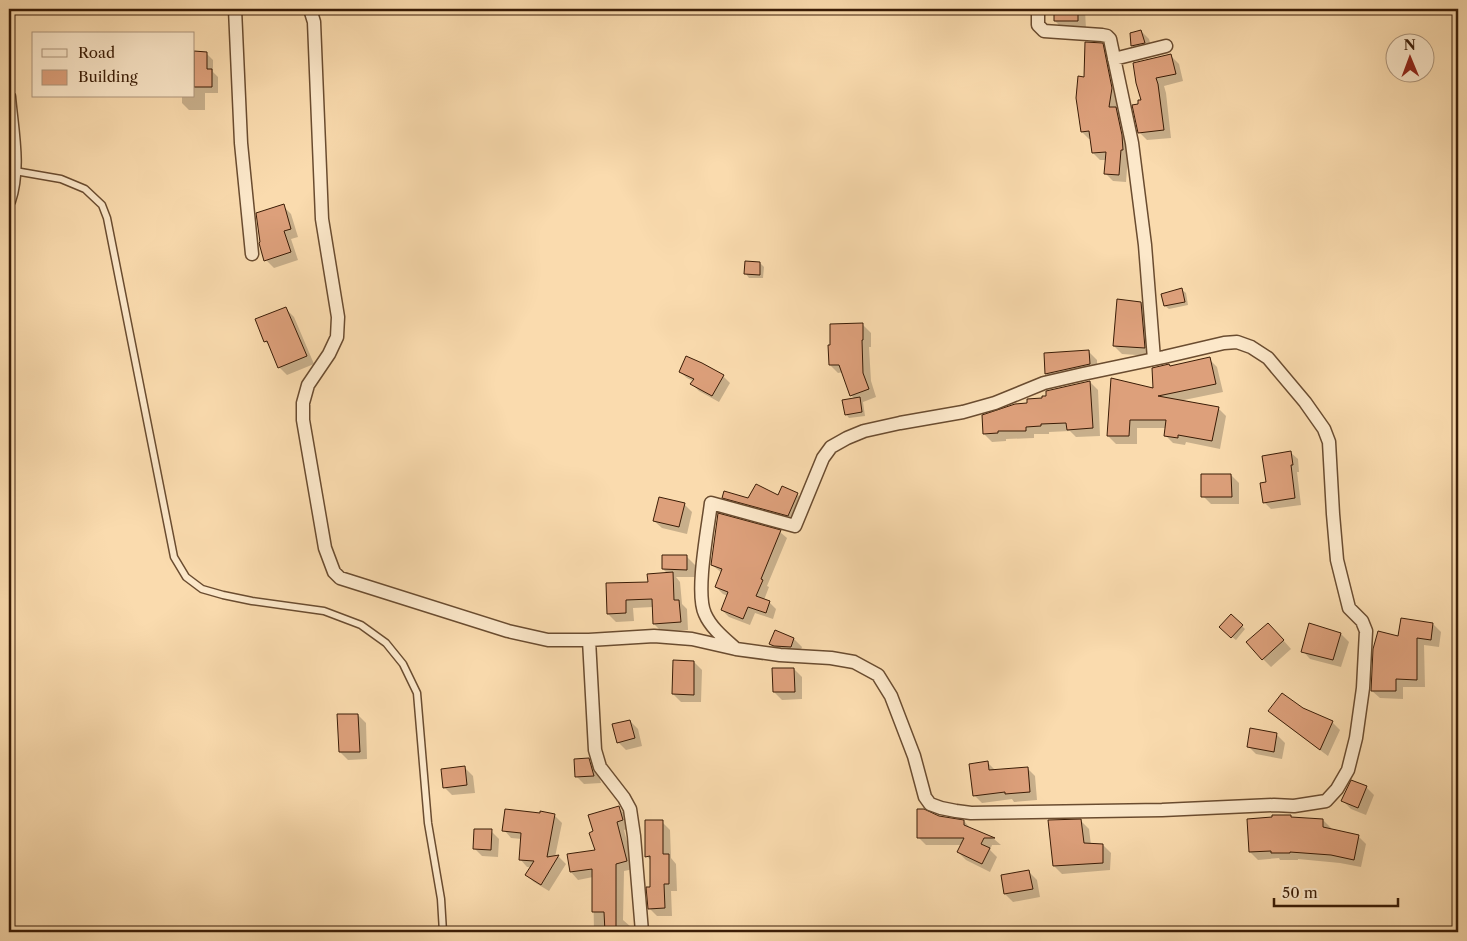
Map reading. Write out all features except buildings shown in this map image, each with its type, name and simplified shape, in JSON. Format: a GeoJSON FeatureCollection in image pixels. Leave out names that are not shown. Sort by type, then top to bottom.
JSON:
{"type":"FeatureCollection","features":[{"type":"Feature","properties":{"kind":"street"},"geometry":{"type":"LineString","coordinates":[[235,9],[241,143],[252,254]]}},
{"type":"Feature","properties":{"kind":"street"},"geometry":{"type":"LineString","coordinates":[[310,9],[314,22],[322,219],[338,317],[337,337],[329,354],[308,385],[303,402],[303,420],[326,548],[334,572],[340,578],[508,632],[548,640],[589,640],[654,636],[692,639],[736,649],[780,655],[830,658],[854,662],[878,675],[891,696],[914,756],[925,798],[930,804],[941,808],[971,812],[1294,806],[1326,801],[1337,789],[1348,770],[1356,738],[1364,688],[1366,648],[1364,625],[1349,608],[1337,560],[1329,442],[1324,429],[1305,402],[1268,358],[1250,347],[1237,342],[1224,343],[1044,383],[963,412],[864,431],[847,438],[831,447],[823,458],[795,526],[711,503],[700,597],[704,614],[711,625],[736,649]]}},
{"type":"Feature","properties":{"kind":"street"},"geometry":{"type":"LineString","coordinates":[[1038,9],[1038,25],[1044,31],[1107,36],[1110,39],[1133,152],[1145,245],[1154,359]]}},
{"type":"Feature","properties":{"kind":"street"},"geometry":{"type":"LineString","coordinates":[[1114,59],[1166,46]]}},
{"type":"Feature","properties":{"kind":"street"},"geometry":{"type":"LineString","coordinates":[[9,97],[15,172],[9,201]]}},
{"type":"Feature","properties":{"kind":"street"},"geometry":{"type":"LineString","coordinates":[[589,640],[595,750],[600,767],[624,798],[630,809],[642,932]]}},
{"type":"Feature","properties":{"kind":"lane"},"geometry":{"type":"LineString","coordinates":[[15,172],[61,179],[85,189],[102,205],[107,218],[174,557],[186,577],[202,589],[223,595],[252,601],[324,610],[361,625],[386,643],[403,664],[417,693],[428,823],[441,899],[443,932]]}}]}
